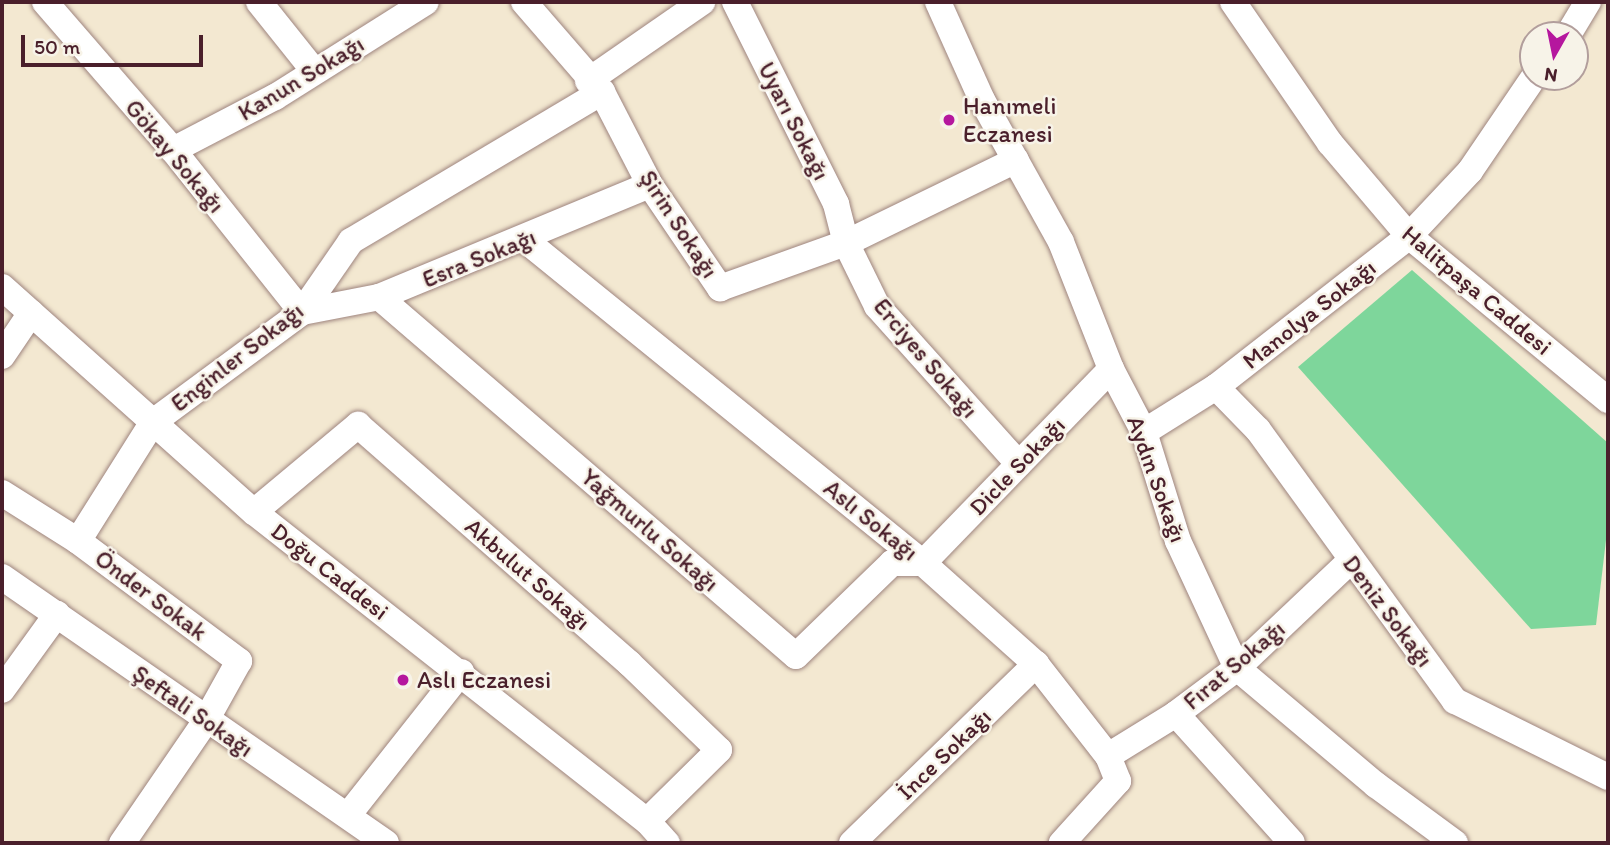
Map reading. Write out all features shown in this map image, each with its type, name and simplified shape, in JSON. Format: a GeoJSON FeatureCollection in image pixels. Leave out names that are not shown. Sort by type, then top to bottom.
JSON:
{"type":"FeatureCollection","features":[{"type":"Feature","properties":{"kind":"street","name":"Gökay Sokağı"},"geometry":{"type":"LineString","coordinates":[[45,2],[173,150],[302,313]]}},
{"type":"Feature","properties":{"kind":"street"},"geometry":{"type":"LineString","coordinates":[[259,2],[314,71]]}},
{"type":"Feature","properties":{"kind":"street","name":"Kanun Sokağı"},"geometry":{"type":"LineString","coordinates":[[173,150],[314,71],[426,2]]}},
{"type":"Feature","properties":{"kind":"street","name":"Şirin Sokağı"},"geometry":{"type":"LineString","coordinates":[[524,2],[595,87],[650,185],[720,288],[846,243],[1016,160]]}},
{"type":"Feature","properties":{"kind":"street","name":"Enginler Sokağı"},"geometry":{"type":"LineString","coordinates":[[78,541],[153,422],[302,313],[351,241],[595,87],[702,2]]}},
{"type":"Feature","properties":{"kind":"street","name":"Uyarı Sokağı"},"geometry":{"type":"LineString","coordinates":[[735,2],[836,204],[846,243]]}},
{"type":"Feature","properties":{"kind":"street","name":"Aydın Sokağı"},"geometry":{"type":"LineString","coordinates":[[938,2],[982,100],[1061,242],[1111,369],[1144,432],[1178,541],[1237,668],[1376,785],[1455,843]]}},
{"type":"Feature","properties":{"kind":"street"},"geometry":{"type":"LineString","coordinates":[[1576,21],[1588,2]]}},
{"type":"Feature","properties":{"kind":"street","name":"Halitpaşa Caddesi"},"geometry":{"type":"LineString","coordinates":[[1239,4],[1330,143],[1409,236],[1608,400]]}},
{"type":"Feature","properties":{"kind":"street","name":"Manolya Sokağı"},"geometry":{"type":"LineString","coordinates":[[1144,432],[1216,387],[1409,236],[1470,171],[1524,91]]}},
{"type":"Feature","properties":{"kind":"street","name":"Esra Sokağı"},"geometry":{"type":"LineString","coordinates":[[302,313],[379,297],[525,240],[650,185]]}},
{"type":"Feature","properties":{"kind":"street","name":"Aslı Sokağı"},"geometry":{"type":"LineString","coordinates":[[525,240],[923,563],[1036,664],[1108,756],[1118,781],[1062,843]]}},
{"type":"Feature","properties":{"kind":"street","name":"Erciyes Sokağı"},"geometry":{"type":"LineString","coordinates":[[846,243],[877,306],[1019,464]]}},
{"type":"Feature","properties":{"kind":"street","name":"Doğu Caddesi"},"geometry":{"type":"LineString","coordinates":[[2,287],[254,512],[461,672],[647,821],[667,843]]}},
{"type":"Feature","properties":{"kind":"street","name":"Yağmurlu Sokağı"},"geometry":{"type":"LineString","coordinates":[[379,297],[796,656],[892,563],[923,563]]}},
{"type":"Feature","properties":{"kind":"street"},"geometry":{"type":"LineString","coordinates":[[2,356],[31,313]]}},
{"type":"Feature","properties":{"kind":"street","name":"Dicle Sokağı"},"geometry":{"type":"LineString","coordinates":[[923,563],[1111,369]]}},
{"type":"Feature","properties":{"kind":"street","name":"Deniz Sokağı"},"geometry":{"type":"LineString","coordinates":[[1216,387],[1258,430],[1350,561],[1455,701],[1608,777]]}},
{"type":"Feature","properties":{"kind":"street","name":"Akbulut Sokağı"},"geometry":{"type":"LineString","coordinates":[[254,512],[358,425],[629,663],[719,750],[647,821]]}},
{"type":"Feature","properties":{"kind":"street","name":"Önder Sokak"},"geometry":{"type":"LineString","coordinates":[[2,493],[78,541],[239,661],[205,722]]}},
{"type":"Feature","properties":{"kind":"street","name":"Fırat Sokağı"},"geometry":{"type":"LineString","coordinates":[[1108,756],[1176,715],[1237,668],[1350,561]]}},
{"type":"Feature","properties":{"kind":"street","name":"Şeftali Sokağı"},"geometry":{"type":"LineString","coordinates":[[2,577],[205,722],[349,814],[386,843]]}},
{"type":"Feature","properties":{"kind":"street"},"geometry":{"type":"LineString","coordinates":[[2,690],[57,614]]}},
{"type":"Feature","properties":{"kind":"street","name":"İnce Sokağı"},"geometry":{"type":"LineString","coordinates":[[852,843],[1036,664]]}},
{"type":"Feature","properties":{"kind":"street"},"geometry":{"type":"LineString","coordinates":[[349,814],[461,672]]}},
{"type":"Feature","properties":{"kind":"street"},"geometry":{"type":"LineString","coordinates":[[1176,715],[1292,843]]}},
{"type":"Feature","properties":{"kind":"street"},"geometry":{"type":"LineString","coordinates":[[122,843],[205,722]]}},
{"type":"Feature","properties":{"kind":"green space"},"geometry":{"type":"Polygon","coordinates":[[[1412,270],[1608,443],[1608,523],[1596,625],[1531,629],[1298,367],[1412,270]]]}},
{"type":"Feature","properties":{"kind":"place","name":"Hanımeli Eczanesi"},"geometry":{"type":"Point","coordinates":[949,120]}},
{"type":"Feature","properties":{"kind":"place","name":"Aslı Eczanesi"},"geometry":{"type":"Point","coordinates":[403,680]}}]}
